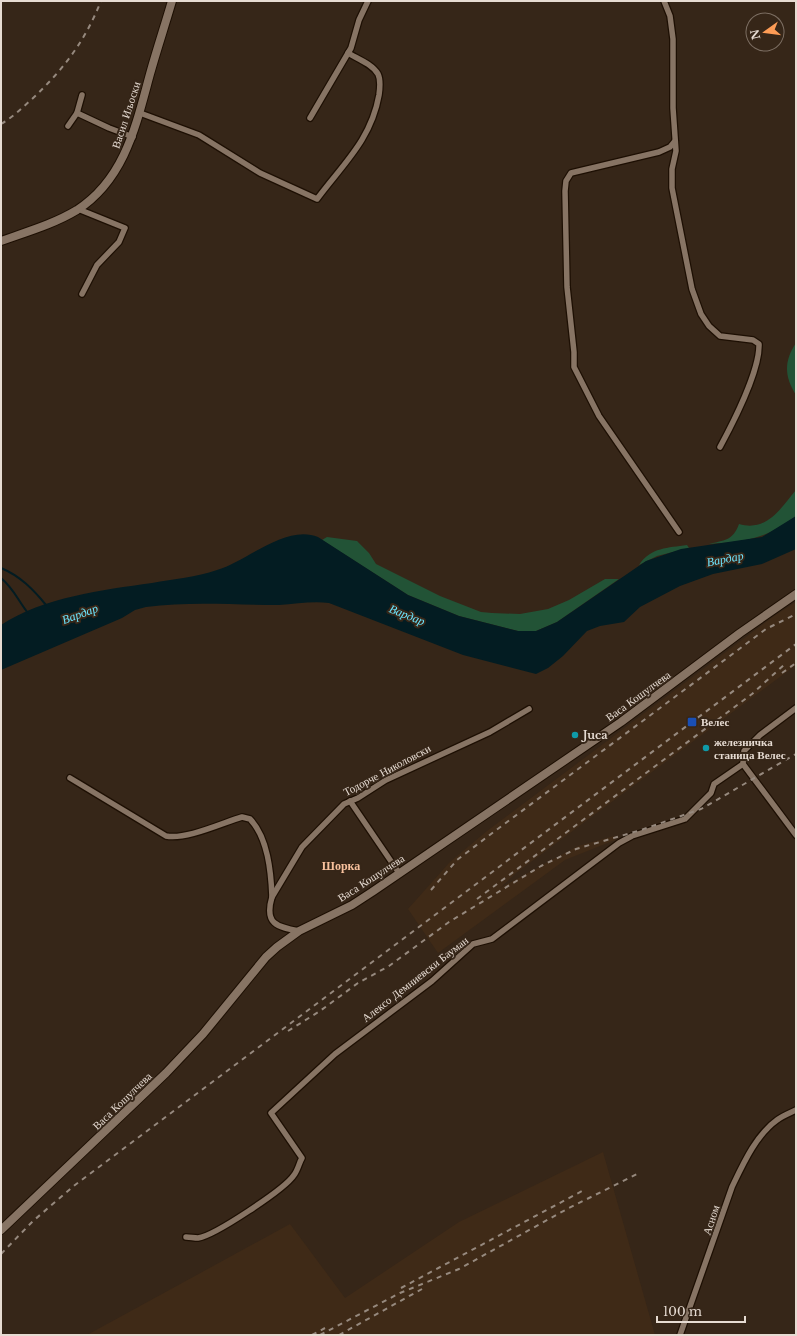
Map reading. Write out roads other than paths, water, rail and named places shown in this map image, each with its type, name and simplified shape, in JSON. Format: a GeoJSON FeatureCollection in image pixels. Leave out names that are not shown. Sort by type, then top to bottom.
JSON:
{"type":"FeatureCollection","features":[{"type":"Feature","properties":{"kind":"main road","name":"Васил Иљоски"},"geometry":{"type":"LineString","coordinates":[[1,241],[66,216],[92,198],[111,179],[133,136],[172,1]]}},
{"type":"Feature","properties":{"kind":"main road","name":"Васа Кошулчева"},"geometry":{"type":"LineString","coordinates":[[1,1230],[166,1073],[202,1034],[266,957],[285,939],[352,905],[621,722],[740,632],[796,594]]}},
{"type":"Feature","properties":{"kind":"street"},"geometry":{"type":"LineString","coordinates":[[310,118],[348,53],[359,20],[368,1]]}},
{"type":"Feature","properties":{"kind":"street"},"geometry":{"type":"LineString","coordinates":[[664,1],[670,16],[673,39],[673,113],[676,151],[672,169],[672,194],[691,284],[701,314],[709,326],[720,336],[753,340],[759,344],[759,352],[748,387],[720,447]]}},
{"type":"Feature","properties":{"kind":"street"},"geometry":{"type":"LineString","coordinates":[[140,113],[202,137],[228,155],[317,199],[333,177],[345,166],[372,125],[378,102],[380,82],[377,72],[365,62],[348,53]]}},
{"type":"Feature","properties":{"kind":"street"},"geometry":{"type":"LineString","coordinates":[[68,126],[77,113],[82,95]]}},
{"type":"Feature","properties":{"kind":"street"},"geometry":{"type":"LineString","coordinates":[[77,113],[109,128],[133,136]]}},
{"type":"Feature","properties":{"kind":"street"},"geometry":{"type":"LineString","coordinates":[[675,141],[670,147],[659,152],[571,173],[566,181],[565,192],[567,286],[574,352],[574,367],[599,416],[679,532]]}},
{"type":"Feature","properties":{"kind":"street"},"geometry":{"type":"LineString","coordinates":[[78,209],[125,228],[119,242],[97,266],[82,294]]}},
{"type":"Feature","properties":{"kind":"street"},"geometry":{"type":"LineString","coordinates":[[796,708],[760,735],[744,751],[743,764],[796,835]]}},
{"type":"Feature","properties":{"kind":"street","name":"Тодорче Николовски"},"geometry":{"type":"LineString","coordinates":[[299,931],[280,928],[274,924],[270,914],[272,897],[302,847],[337,811],[350,801],[421,762],[490,732],[529,709]]}},
{"type":"Feature","properties":{"kind":"street","name":"Алексо Демниевски Бауман"},"geometry":{"type":"LineString","coordinates":[[186,1237],[199,1238],[209,1234],[257,1206],[277,1191],[294,1175],[302,1158],[271,1113],[335,1054],[432,981],[473,944],[492,939],[619,843],[632,836],[685,820],[711,793],[714,784],[743,764]]}},
{"type":"Feature","properties":{"kind":"street"},"geometry":{"type":"LineString","coordinates":[[70,778],[166,836],[171,837],[194,832],[242,817],[250,819],[264,846],[271,874],[272,897]]}},
{"type":"Feature","properties":{"kind":"street"},"geometry":{"type":"LineString","coordinates":[[350,801],[399,873]]}},
{"type":"Feature","properties":{"kind":"street","name":"Асном"},"geometry":{"type":"LineString","coordinates":[[680,1335],[732,1186],[757,1141],[776,1120],[796,1110]]}},
{"type":"Feature","properties":{"kind":"water","name":"Вардар"},"geometry":{"type":"Polygon","coordinates":[[[796,516],[796,549],[762,564],[713,574],[680,586],[640,607],[624,622],[600,626],[587,631],[563,656],[548,668],[536,674],[463,655],[329,603],[316,602],[279,605],[179,604],[146,607],[135,610],[122,618],[1,670],[1,625],[18,615],[54,601],[74,596],[185,578],[217,570],[280,539],[293,535],[306,534],[318,537],[408,595],[459,616],[518,631],[536,631],[557,622],[646,561],[681,549],[762,537],[796,516]]]}},
{"type":"Feature","properties":{"kind":"waterway"},"geometry":{"type":"LineString","coordinates":[[1,568],[8,571],[26,584],[46,605]]}},
{"type":"Feature","properties":{"kind":"waterway"},"geometry":{"type":"LineString","coordinates":[[1,578],[12,590],[28,613]]}},
{"type":"Feature","properties":{"kind":"railway"},"geometry":{"type":"LineString","coordinates":[[1,124],[32,99],[64,65],[81,42],[101,1]]}},
{"type":"Feature","properties":{"kind":"railway"},"geometry":{"type":"LineString","coordinates":[[431,890],[457,860],[491,834],[766,629],[796,614]]}},
{"type":"Feature","properties":{"kind":"railway"},"geometry":{"type":"LineString","coordinates":[[1,1254],[33,1221],[75,1185],[796,644]]}},
{"type":"Feature","properties":{"kind":"railway"},"geometry":{"type":"LineString","coordinates":[[782,673],[796,663]]}},
{"type":"Feature","properties":{"kind":"railway"},"geometry":{"type":"LineString","coordinates":[[477,899],[752,694],[785,664]]}},
{"type":"Feature","properties":{"kind":"railway"},"geometry":{"type":"LineString","coordinates":[[288,1031],[320,1011],[358,983],[389,966],[449,922],[541,866],[576,849],[641,830],[701,809],[796,754]]}},
{"type":"Feature","properties":{"kind":"railway"},"geometry":{"type":"LineString","coordinates":[[320,1335],[400,1293],[459,1269],[567,1209],[637,1174]]}},
{"type":"Feature","properties":{"kind":"railway"},"geometry":{"type":"LineString","coordinates":[[401,1288],[584,1190]]}},
{"type":"Feature","properties":{"kind":"railway"},"geometry":{"type":"LineString","coordinates":[[339,1335],[422,1289]]}},
{"type":"Feature","properties":{"kind":"railway"},"geometry":{"type":"LineString","coordinates":[[312,1335],[325,1328]]}},
{"type":"Feature","properties":{"kind":"place","name":"Велес"},"geometry":{"type":"Point","coordinates":[692,722]}},
{"type":"Feature","properties":{"kind":"place","name":"Juca"},"geometry":{"type":"Point","coordinates":[575,735]}},
{"type":"Feature","properties":{"kind":"place","name":"железничка станица Велес"},"geometry":{"type":"Point","coordinates":[706,748]}},
{"type":"Feature","properties":{"kind":"district","name":"Шорка"},"geometry":{"type":"Point","coordinates":[341,866]}}]}
